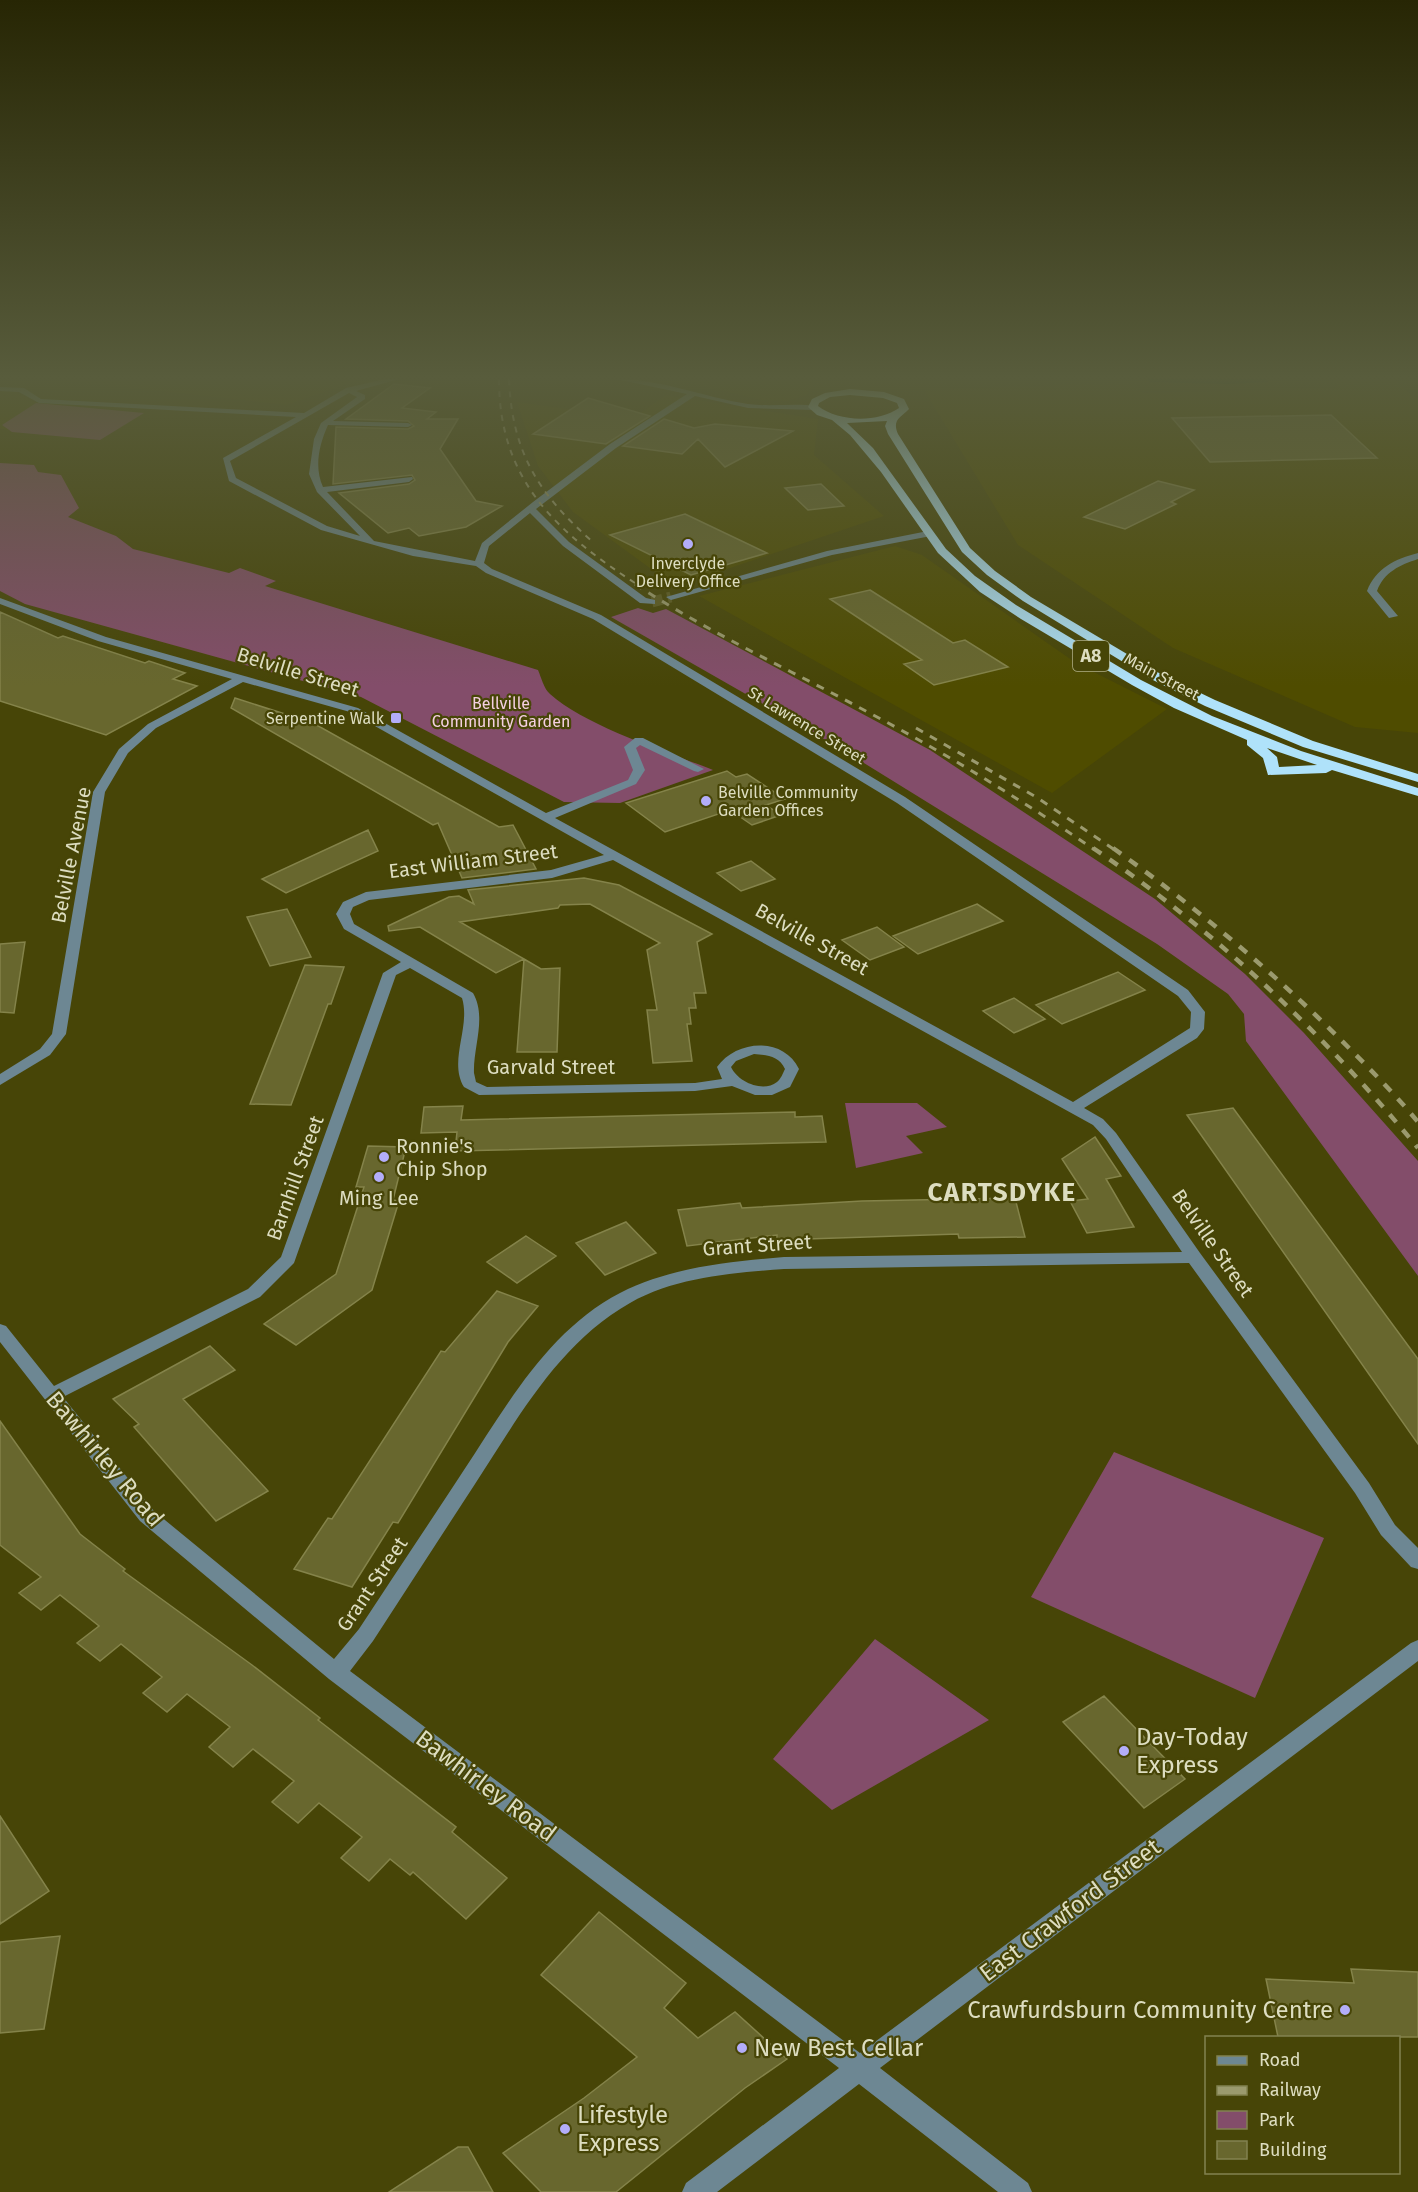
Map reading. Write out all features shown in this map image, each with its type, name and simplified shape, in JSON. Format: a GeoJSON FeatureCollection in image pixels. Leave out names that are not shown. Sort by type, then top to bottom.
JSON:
{"type":"FeatureCollection","features":[{"type":"Feature","properties":{"kind":"highway","name":"Main Street"},"geometry":{"type":"LineString","coordinates":[[890,481],[928,534],[967,576],[1014,609],[1148,689],[1241,733],[1340,769],[1418,792]]}},
{"type":"Feature","properties":{"kind":"highway","name":"Main Street"},"geometry":{"type":"LineString","coordinates":[[922,481],[957,538],[977,562],[1027,600],[1155,676],[1220,708],[1308,744],[1418,778]]}},
{"type":"Feature","properties":{"kind":"highway"},"geometry":{"type":"LineString","coordinates":[[1241,733],[1270,757],[1273,772],[1340,769]]}},
{"type":"Feature","properties":{"kind":"street","name":"St Lawrence Street"},"geometry":{"type":"LineString","coordinates":[[236,481],[324,528],[413,553],[479,564],[489,571],[597,617],[901,800],[1183,993],[1198,1012],[1197,1029],[1192,1035],[1074,1108]]}},
{"type":"Feature","properties":{"kind":"street"},"geometry":{"type":"LineString","coordinates":[[316,481],[320,490],[371,543]]}},
{"type":"Feature","properties":{"kind":"street"},"geometry":{"type":"LineString","coordinates":[[320,490],[390,481]]}},
{"type":"Feature","properties":{"kind":"street"},"geometry":{"type":"LineString","coordinates":[[479,564],[485,545],[565,481]]}},
{"type":"Feature","properties":{"kind":"street"},"geometry":{"type":"LineString","coordinates":[[531,509],[566,543],[643,601],[652,602]]}},
{"type":"Feature","properties":{"kind":"street"},"geometry":{"type":"LineString","coordinates":[[671,597],[821,555],[928,534]]}},
{"type":"Feature","properties":{"kind":"street"},"geometry":{"type":"LineString","coordinates":[[1393,616],[1372,591],[1375,579],[1387,568],[1418,556]]}},
{"type":"Feature","properties":{"kind":"street","name":"Belville Street"},"geometry":{"type":"LineString","coordinates":[[0,601],[102,639],[354,710],[1098,1122],[1111,1136],[1194,1257],[1362,1488],[1388,1530],[1418,1561]]}},
{"type":"Feature","properties":{"kind":"street","name":"Belville Avenue"},"geometry":{"type":"LineString","coordinates":[[0,1081],[45,1052],[59,1034],[99,792],[123,751],[152,726],[242,678]]}},
{"type":"Feature","properties":{"kind":"street"},"geometry":{"type":"LineString","coordinates":[[546,818],[632,782],[639,770],[630,747],[639,740],[698,769]]}},
{"type":"Feature","properties":{"kind":"street","name":"East William Street"},"geometry":{"type":"LineString","coordinates":[[343,914],[348,905],[366,896],[552,874],[615,856]]}},
{"type":"Feature","properties":{"kind":"street","name":"Garvald Street"},"geometry":{"type":"LineString","coordinates":[[343,914],[349,926],[468,996],[473,1006],[464,1072],[469,1084],[484,1092],[695,1087],[731,1082]]}},
{"type":"Feature","properties":{"kind":"street","name":"Barnhill Street"},"geometry":{"type":"LineString","coordinates":[[51,1395],[254,1293],[288,1259],[390,973],[409,963]]}},
{"type":"Feature","properties":{"kind":"street","name":"Grant Street"},"geometry":{"type":"LineString","coordinates":[[336,1673],[366,1635],[528,1389],[578,1328],[625,1298],[693,1273],[729,1267],[784,1263],[1194,1257]]}},
{"type":"Feature","properties":{"kind":"street","name":"Bawhirley Road"},"geometry":{"type":"LineString","coordinates":[[2,1337],[147,1516],[336,1673],[859,2067],[1019,2192]]}},
{"type":"Feature","properties":{"kind":"street","name":"East Crawford Street"},"geometry":{"type":"LineString","coordinates":[[694,2192],[1418,1649]]}},
{"type":"Feature","properties":{"kind":"shaded area"},"geometry":{"type":"Polygon","coordinates":[[[550,481],[844,481],[884,516],[689,582],[669,582],[573,512],[550,481]]]}},
{"type":"Feature","properties":{"kind":"shaded area"},"geometry":{"type":"Polygon","coordinates":[[[979,481],[1418,481],[1418,733],[1355,727],[1173,648],[1018,545],[979,481]]]}},
{"type":"Feature","properties":{"kind":"shaded area"},"geometry":{"type":"Polygon","coordinates":[[[895,546],[922,555],[1076,663],[1167,709],[1052,793],[699,596],[895,546]]]}},
{"type":"Feature","properties":{"kind":"green space","name":"Bellville Community Garden"},"geometry":{"type":"Polygon","coordinates":[[[0,481],[64,481],[79,508],[68,517],[116,536],[133,549],[229,573],[240,568],[276,581],[265,586],[538,670],[548,692],[565,706],[584,717],[713,770],[620,803],[564,802],[361,697],[25,604],[0,591],[0,481]]]}},
{"type":"Feature","properties":{"kind":"green space"},"geometry":{"type":"Polygon","coordinates":[[[638,608],[653,613],[666,609],[930,750],[1155,899],[1245,974],[1304,1033],[1418,1161],[1418,1276],[1246,1041],[1244,1014],[1228,994],[1157,944],[838,747],[611,617],[638,608]]]}},
{"type":"Feature","properties":{"kind":"green space"},"geometry":{"type":"Polygon","coordinates":[[[845,1103],[917,1103],[947,1127],[906,1136],[923,1153],[856,1168],[845,1103]]]}},
{"type":"Feature","properties":{"kind":"green space"},"geometry":{"type":"Polygon","coordinates":[[[1114,1452],[1324,1538],[1255,1698],[1031,1597],[1114,1452]]]}},
{"type":"Feature","properties":{"kind":"green space"},"geometry":{"type":"Polygon","coordinates":[[[875,1639],[989,1720],[832,1810],[773,1759],[875,1639]]]}},
{"type":"Feature","properties":{"kind":"building"},"geometry":{"type":"Polygon","coordinates":[[[333,481],[357,481],[333,484],[333,481]]]}},
{"type":"Feature","properties":{"kind":"building"},"geometry":{"type":"Polygon","coordinates":[[[413,481],[462,481],[476,501],[502,506],[466,527],[419,536],[409,528],[388,533],[339,493],[409,484],[413,481]]]}},
{"type":"Feature","properties":{"kind":"building"},"geometry":{"type":"Polygon","coordinates":[[[1157,481],[1194,490],[1171,502],[1176,504],[1125,529],[1084,517],[1157,481]]]}},
{"type":"Feature","properties":{"kind":"building"},"geometry":{"type":"Polygon","coordinates":[[[821,484],[844,506],[808,510],[785,488],[821,484]]]}},
{"type":"Feature","properties":{"kind":"building","name":"Inverclyde Delivery Office"},"geometry":{"type":"Polygon","coordinates":[[[685,514],[767,553],[691,575],[610,535],[685,514]]]}},
{"type":"Feature","properties":{"kind":"building"},"geometry":{"type":"Polygon","coordinates":[[[870,590],[953,643],[965,640],[1008,667],[934,685],[904,664],[922,660],[830,599],[870,590]]]}},
{"type":"Feature","properties":{"kind":"building"},"geometry":{"type":"Polygon","coordinates":[[[0,612],[58,638],[63,636],[145,663],[149,661],[185,673],[173,679],[197,686],[106,735],[0,701],[0,612]]]}},
{"type":"Feature","properties":{"kind":"building"},"geometry":{"type":"Polygon","coordinates":[[[235,698],[313,723],[499,827],[513,825],[536,869],[462,878],[438,823],[433,825],[231,708],[235,698]]]}},
{"type":"Feature","properties":{"kind":"building","name":"Belville Community Garden Offices"},"geometry":{"type":"Polygon","coordinates":[[[727,771],[736,777],[747,774],[785,799],[766,805],[781,815],[752,825],[730,810],[665,832],[626,803],[727,771]]]}},
{"type":"Feature","properties":{"kind":"building"},"geometry":{"type":"Polygon","coordinates":[[[368,830],[378,851],[286,893],[262,879],[368,830]]]}},
{"type":"Feature","properties":{"kind":"building"},"geometry":{"type":"Polygon","coordinates":[[[751,861],[775,879],[741,891],[717,873],[751,861]]]}},
{"type":"Feature","properties":{"kind":"building"},"geometry":{"type":"Polygon","coordinates":[[[584,878],[619,885],[712,934],[697,942],[706,993],[694,993],[696,1008],[689,1008],[691,1024],[687,1024],[692,1061],[653,1063],[647,1010],[657,1010],[647,950],[660,943],[590,904],[560,905],[558,908],[460,922],[524,959],[496,973],[420,927],[389,931],[388,926],[449,897],[459,896],[474,904],[468,890],[584,878]]]}},
{"type":"Feature","properties":{"kind":"building"},"geometry":{"type":"Polygon","coordinates":[[[977,904],[1003,921],[918,954],[893,936],[977,904]]]}},
{"type":"Feature","properties":{"kind":"building"},"geometry":{"type":"Polygon","coordinates":[[[287,909],[311,957],[270,966],[247,917],[287,909]]]}},
{"type":"Feature","properties":{"kind":"building"},"geometry":{"type":"Polygon","coordinates":[[[877,927],[904,947],[870,960],[842,940],[877,927]]]}},
{"type":"Feature","properties":{"kind":"building"},"geometry":{"type":"Polygon","coordinates":[[[25,942],[14,1013],[0,1012],[0,944],[25,942]]]}},
{"type":"Feature","properties":{"kind":"building"},"geometry":{"type":"Polygon","coordinates":[[[524,959],[541,969],[560,968],[557,1052],[517,1052],[524,959]]]}},
{"type":"Feature","properties":{"kind":"building"},"geometry":{"type":"Polygon","coordinates":[[[305,965],[344,967],[291,1105],[250,1104],[305,965]]]}},
{"type":"Feature","properties":{"kind":"building"},"geometry":{"type":"Polygon","coordinates":[[[1118,972],[1145,990],[1062,1024],[1036,1005],[1118,972]]]}},
{"type":"Feature","properties":{"kind":"building"},"geometry":{"type":"Polygon","coordinates":[[[1014,998],[1045,1019],[1014,1033],[983,1011],[1014,998]]]}},
{"type":"Feature","properties":{"kind":"building"},"geometry":{"type":"Polygon","coordinates":[[[463,1106],[461,1120],[795,1112],[795,1117],[822,1116],[826,1142],[455,1151],[457,1132],[421,1133],[424,1107],[463,1106]]]}},
{"type":"Feature","properties":{"kind":"building"},"geometry":{"type":"Polygon","coordinates":[[[1233,1108],[1418,1359],[1418,1444],[1187,1115],[1233,1108]]]}},
{"type":"Feature","properties":{"kind":"building"},"geometry":{"type":"Polygon","coordinates":[[[1095,1137],[1121,1176],[1106,1179],[1134,1227],[1087,1233],[1070,1201],[1088,1199],[1062,1159],[1095,1137]]]}},
{"type":"Feature","properties":{"kind":"building"},"geometry":{"type":"Polygon","coordinates":[[[368,1146],[406,1147],[393,1200],[399,1201],[372,1290],[296,1345],[264,1324],[336,1274],[364,1187],[356,1187],[368,1146]]]}},
{"type":"Feature","properties":{"kind":"building"},"geometry":{"type":"Polygon","coordinates":[[[1015,1198],[1025,1237],[959,1238],[958,1234],[777,1240],[777,1235],[687,1246],[678,1210],[740,1203],[742,1208],[862,1201],[1015,1198]]]}},
{"type":"Feature","properties":{"kind":"building"},"geometry":{"type":"Polygon","coordinates":[[[626,1222],[656,1253],[605,1275],[576,1243],[626,1222]]]}},
{"type":"Feature","properties":{"kind":"building"},"geometry":{"type":"Polygon","coordinates":[[[526,1236],[556,1256],[517,1283],[487,1262],[526,1236]]]}},
{"type":"Feature","properties":{"kind":"building"},"geometry":{"type":"Polygon","coordinates":[[[497,1291],[538,1306],[508,1342],[398,1523],[393,1522],[352,1587],[294,1569],[328,1518],[332,1519],[441,1351],[445,1352],[497,1291]]]}},
{"type":"Feature","properties":{"kind":"building"},"geometry":{"type":"Polygon","coordinates":[[[210,1346],[235,1370],[183,1399],[268,1491],[216,1521],[134,1427],[139,1424],[113,1399],[210,1346]]]}},
{"type":"Feature","properties":{"kind":"building"},"geometry":{"type":"Polygon","coordinates":[[[0,1421],[80,1534],[125,1569],[123,1571],[252,1665],[320,1718],[318,1720],[456,1827],[452,1832],[507,1878],[466,1919],[413,1872],[410,1875],[390,1859],[369,1881],[341,1858],[362,1837],[319,1803],[298,1823],[272,1802],[294,1781],[253,1749],[233,1767],[209,1747],[230,1727],[187,1694],[167,1712],[143,1693],[162,1677],[121,1644],[100,1661],[77,1643],[99,1626],[60,1595],[41,1610],[19,1593],[41,1577],[0,1545],[0,1421]]]}},
{"type":"Feature","properties":{"kind":"building","name":"Day-Today Express"},"geometry":{"type":"Polygon","coordinates":[[[1104,1696],[1185,1779],[1144,1808],[1063,1722],[1104,1696]]]}},
{"type":"Feature","properties":{"kind":"building"},"geometry":{"type":"Polygon","coordinates":[[[0,1816],[49,1891],[0,1924],[0,1816]]]}},
{"type":"Feature","properties":{"kind":"building"},"geometry":{"type":"Polygon","coordinates":[[[599,1912],[686,1983],[664,2008],[698,2038],[735,2012],[787,2059],[745,2088],[616,2192],[541,2192],[503,2153],[584,2098],[637,2057],[541,1975],[599,1912]]]}},
{"type":"Feature","properties":{"kind":"building"},"geometry":{"type":"Polygon","coordinates":[[[60,1936],[44,2029],[0,2033],[0,1942],[60,1936]]]}},
{"type":"Feature","properties":{"kind":"building","name":"Crawfurdsburn Community Centre"},"geometry":{"type":"Polygon","coordinates":[[[1351,1969],[1418,1972],[1418,2037],[1278,2036],[1266,1979],[1354,1983],[1351,1969]]]}},
{"type":"Feature","properties":{"kind":"building"},"geometry":{"type":"Polygon","coordinates":[[[458,2147],[468,2147],[493,2192],[389,2192],[458,2147]]]}},
{"type":"Feature","properties":{"kind":"tunnel"},"geometry":{"type":"LineString","coordinates":[[652,602],[671,597]]}},
{"type":"Feature","properties":{"kind":"railway"},"geometry":{"type":"LineString","coordinates":[[526,481],[559,524],[583,545],[638,585]]}},
{"type":"Feature","properties":{"kind":"railway"},"geometry":{"type":"LineString","coordinates":[[539,481],[558,508],[594,543]]}},
{"type":"Feature","properties":{"kind":"railway"},"geometry":{"type":"LineString","coordinates":[[635,584],[719,634],[892,725],[951,759],[1095,850]]}},
{"type":"Feature","properties":{"kind":"railway"},"geometry":{"type":"LineString","coordinates":[[916,728],[1036,797],[1115,850]]}},
{"type":"Feature","properties":{"kind":"railway"},"geometry":{"type":"LineString","coordinates":[[1093,848],[1183,914],[1266,986],[1345,1064],[1418,1148]]}},
{"type":"Feature","properties":{"kind":"railway"},"geometry":{"type":"LineString","coordinates":[[1113,848],[1173,892],[1259,963],[1370,1069],[1418,1122]]}},
{"type":"Feature","properties":{"kind":"place","name":"Inverclyde Delivery Office"},"geometry":{"type":"Point","coordinates":[688,544]}},
{"type":"Feature","properties":{"kind":"place","name":"Serpentine Walk"},"geometry":{"type":"Point","coordinates":[396,718]}},
{"type":"Feature","properties":{"kind":"place","name":"Belville Community Garden Offices"},"geometry":{"type":"Point","coordinates":[706,801]}},
{"type":"Feature","properties":{"kind":"place","name":"Ronnie's Chip Shop"},"geometry":{"type":"Point","coordinates":[384,1157]}},
{"type":"Feature","properties":{"kind":"place","name":"Ming Lee"},"geometry":{"type":"Point","coordinates":[379,1177]}},
{"type":"Feature","properties":{"kind":"place","name":"Day-Today Express"},"geometry":{"type":"Point","coordinates":[1124,1751]}},
{"type":"Feature","properties":{"kind":"place","name":"Crawfurdsburn Community Centre"},"geometry":{"type":"Point","coordinates":[1345,2010]}},
{"type":"Feature","properties":{"kind":"place","name":"New Best Cellar"},"geometry":{"type":"Point","coordinates":[742,2048]}},
{"type":"Feature","properties":{"kind":"place","name":"Lifestyle Express"},"geometry":{"type":"Point","coordinates":[565,2129]}},
{"type":"Feature","properties":{"kind":"district","name":"CARTSDYKE"},"geometry":{"type":"Point","coordinates":[1002,1192]}}]}
